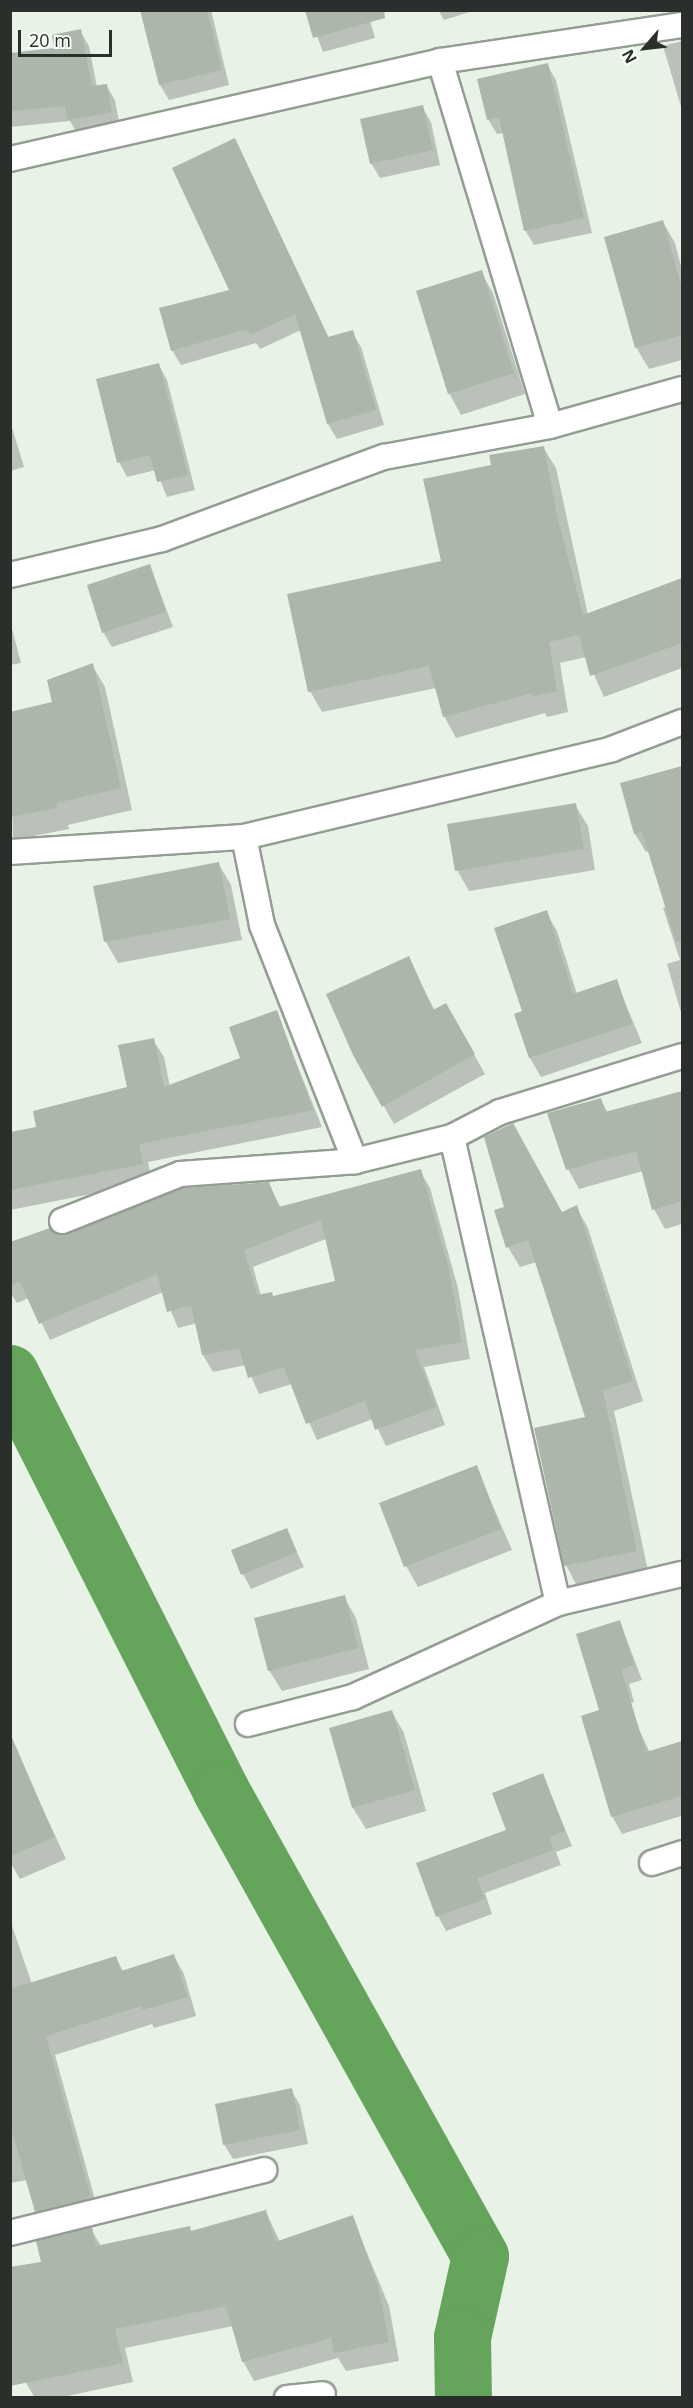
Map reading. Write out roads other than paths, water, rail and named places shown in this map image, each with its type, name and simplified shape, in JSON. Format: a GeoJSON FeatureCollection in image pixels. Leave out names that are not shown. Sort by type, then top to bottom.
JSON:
{"type":"FeatureCollection","features":[{"type":"Feature","properties":{"kind":"street"},"geometry":{"type":"LineString","coordinates":[[10,159],[440,61],[682,25]]}},
{"type":"Feature","properties":{"kind":"street"},"geometry":{"type":"LineString","coordinates":[[440,61],[550,426]]}},
{"type":"Feature","properties":{"kind":"street"},"geometry":{"type":"LineString","coordinates":[[10,575],[162,539],[384,457],[550,426],[682,389]]}},
{"type":"Feature","properties":{"kind":"street"},"geometry":{"type":"LineString","coordinates":[[10,852],[244,837],[612,749],[682,722]]}},
{"type":"Feature","properties":{"kind":"street"},"geometry":{"type":"LineString","coordinates":[[244,837],[262,926],[355,1161]]}},
{"type":"Feature","properties":{"kind":"street"},"geometry":{"type":"LineString","coordinates":[[62,1221],[180,1174],[355,1161],[452,1137],[500,1112],[682,1056]]}},
{"type":"Feature","properties":{"kind":"street"},"geometry":{"type":"LineString","coordinates":[[452,1137],[558,1603]]}},
{"type":"Feature","properties":{"kind":"street"},"geometry":{"type":"LineString","coordinates":[[248,1724],[353,1697],[558,1603],[682,1574]]}},
{"type":"Feature","properties":{"kind":"street"},"geometry":{"type":"LineString","coordinates":[[652,1863],[682,1853]]}},
{"type":"Feature","properties":{"kind":"street"},"geometry":{"type":"LineString","coordinates":[[10,2233],[264,2170]]}},
{"type":"Feature","properties":{"kind":"street"},"geometry":{"type":"LineString","coordinates":[[287,2397],[323,2394]]}},
{"type":"Feature","properties":{"kind":"waterway"},"geometry":{"type":"LineString","coordinates":[[10,1373],[221,1791],[480,2256],[462,2337],[463,2398]]}}]}
